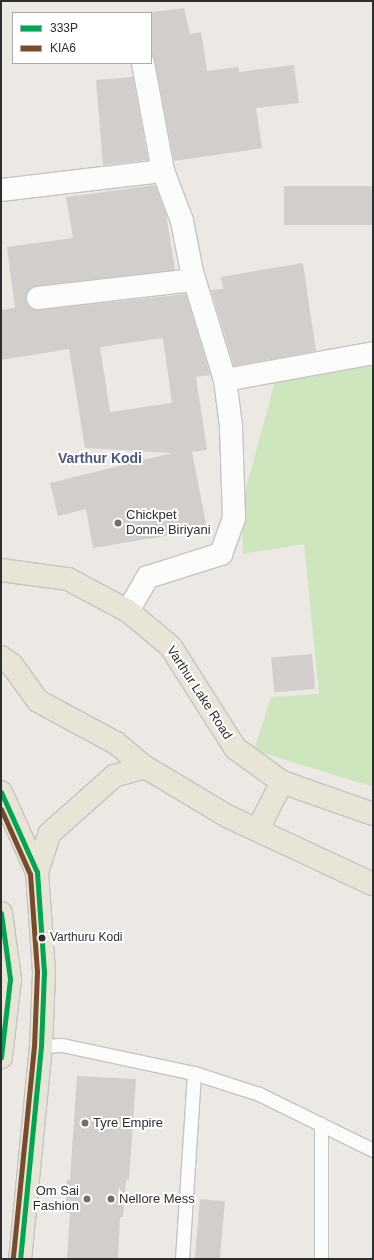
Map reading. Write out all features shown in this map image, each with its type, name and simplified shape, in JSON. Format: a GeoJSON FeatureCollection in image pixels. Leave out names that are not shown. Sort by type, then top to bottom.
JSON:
{"type":"FeatureCollection","features":[{"type":"Feature","properties":{"kind":"main road","name":"Varthur Lake Road"},"geometry":{"type":"LineString","coordinates":[[1,570],[68,579],[128,611],[171,647],[235,748],[282,782],[373,814]]}},
{"type":"Feature","properties":{"kind":"main road"},"geometry":{"type":"LineString","coordinates":[[1,657],[12,665],[38,701],[116,743],[145,767],[229,817],[258,829],[373,884]]}},
{"type":"Feature","properties":{"kind":"main road"},"geometry":{"type":"LineString","coordinates":[[37,872],[49,834],[114,776],[145,767]]}},
{"type":"Feature","properties":{"kind":"main road"},"geometry":{"type":"LineString","coordinates":[[258,829],[282,782]]}},
{"type":"Feature","properties":{"kind":"main road"},"geometry":{"type":"LineString","coordinates":[[1,792],[37,872],[44,972],[41,1046],[20,1259]]}},
{"type":"Feature","properties":{"kind":"main road"},"geometry":{"type":"LineString","coordinates":[[1,913],[10,978],[1,1057]]}},
{"type":"Feature","properties":{"kind":"street"},"geometry":{"type":"LineString","coordinates":[[128,611],[148,577],[221,554],[234,518],[231,426],[225,380],[194,280],[182,221],[163,171],[142,64]]}},
{"type":"Feature","properties":{"kind":"street"},"geometry":{"type":"LineString","coordinates":[[1,190],[163,171]]}},
{"type":"Feature","properties":{"kind":"street"},"geometry":{"type":"LineString","coordinates":[[38,298],[194,280]]}},
{"type":"Feature","properties":{"kind":"street"},"geometry":{"type":"LineString","coordinates":[[225,380],[373,353]]}},
{"type":"Feature","properties":{"kind":"lane"},"geometry":{"type":"LineString","coordinates":[[41,1046],[62,1045],[194,1073],[259,1094],[373,1150]]}},
{"type":"Feature","properties":{"kind":"lane"},"geometry":{"type":"LineString","coordinates":[[182,1259],[194,1073]]}},
{"type":"Feature","properties":{"kind":"lane"},"geometry":{"type":"LineString","coordinates":[[321,1124],[321,1259]]}},
{"type":"Feature","properties":{"kind":"green space"},"geometry":{"type":"Polygon","coordinates":[[[373,364],[373,787],[254,750],[271,697],[319,694],[304,544],[243,554],[241,507],[276,377],[373,364]]]}},
{"type":"Feature","properties":{"kind":"building"},"geometry":{"type":"Polygon","coordinates":[[[184,8],[190,34],[201,32],[207,71],[238,67],[239,72],[294,65],[299,103],[256,108],[262,148],[174,161],[155,61],[152,56],[152,12],[184,8]]]}},
{"type":"Feature","properties":{"kind":"building"},"geometry":{"type":"Polygon","coordinates":[[[133,77],[148,160],[103,165],[96,80],[133,77]]]}},
{"type":"Feature","properties":{"kind":"building"},"geometry":{"type":"Polygon","coordinates":[[[155,185],[166,214],[175,270],[37,286],[27,293],[26,300],[33,309],[39,310],[186,294],[210,375],[196,377],[207,450],[192,452],[207,529],[93,548],[86,509],[58,516],[50,483],[172,453],[85,448],[69,349],[1,360],[1,310],[15,308],[7,247],[73,238],[66,197],[155,185]],[[163,338],[100,347],[110,412],[172,403],[163,338]]]}},
{"type":"Feature","properties":{"kind":"building"},"geometry":{"type":"Polygon","coordinates":[[[284,186],[373,186],[373,225],[284,225],[284,186]]]}},
{"type":"Feature","properties":{"kind":"building"},"geometry":{"type":"Polygon","coordinates":[[[303,263],[316,351],[234,366],[211,290],[223,289],[221,277],[303,263]]]}},
{"type":"Feature","properties":{"kind":"building"},"geometry":{"type":"Polygon","coordinates":[[[312,654],[315,689],[274,692],[271,658],[312,654]]]}},
{"type":"Feature","properties":{"kind":"building"},"geometry":{"type":"Polygon","coordinates":[[[77,1076],[136,1079],[129,1180],[126,1180],[123,1217],[120,1217],[118,1259],[67,1259],[70,1213],[65,1213],[67,1180],[70,1180],[77,1076]]]}},
{"type":"Feature","properties":{"kind":"building"},"geometry":{"type":"Polygon","coordinates":[[[200,1199],[225,1201],[220,1259],[195,1259],[200,1199]]]}},
{"type":"Feature","properties":{"kind":"transit line","name":"333P"},"geometry":{"type":"LineString","coordinates":[[1,792],[37,872],[44,972],[41,1046],[20,1259]]}},
{"type":"Feature","properties":{"kind":"transit line","name":"KIA6"},"geometry":{"type":"LineString","coordinates":[[1,809],[30,874],[37,972],[34,1046],[13,1258]]}},
{"type":"Feature","properties":{"kind":"transit line","name":"333P"},"geometry":{"type":"LineString","coordinates":[[1,913],[10,979],[1,1057]]}},
{"type":"Feature","properties":{"kind":"place","name":"Chickpet Donne Biriyani"},"geometry":{"type":"Point","coordinates":[118,523]}},
{"type":"Feature","properties":{"kind":"place","name":"Varthuru Kodi"},"geometry":{"type":"Point","coordinates":[42,938]}},
{"type":"Feature","properties":{"kind":"place","name":"Tyre Empire"},"geometry":{"type":"Point","coordinates":[85,1123]}},
{"type":"Feature","properties":{"kind":"place","name":"Om Sai Fashion"},"geometry":{"type":"Point","coordinates":[87,1199]}},
{"type":"Feature","properties":{"kind":"place","name":"Nellore Mess"},"geometry":{"type":"Point","coordinates":[111,1199]}},
{"type":"Feature","properties":{"kind":"district","name":"Varthur Kodi"},"geometry":{"type":"Point","coordinates":[100,458]}}]}
